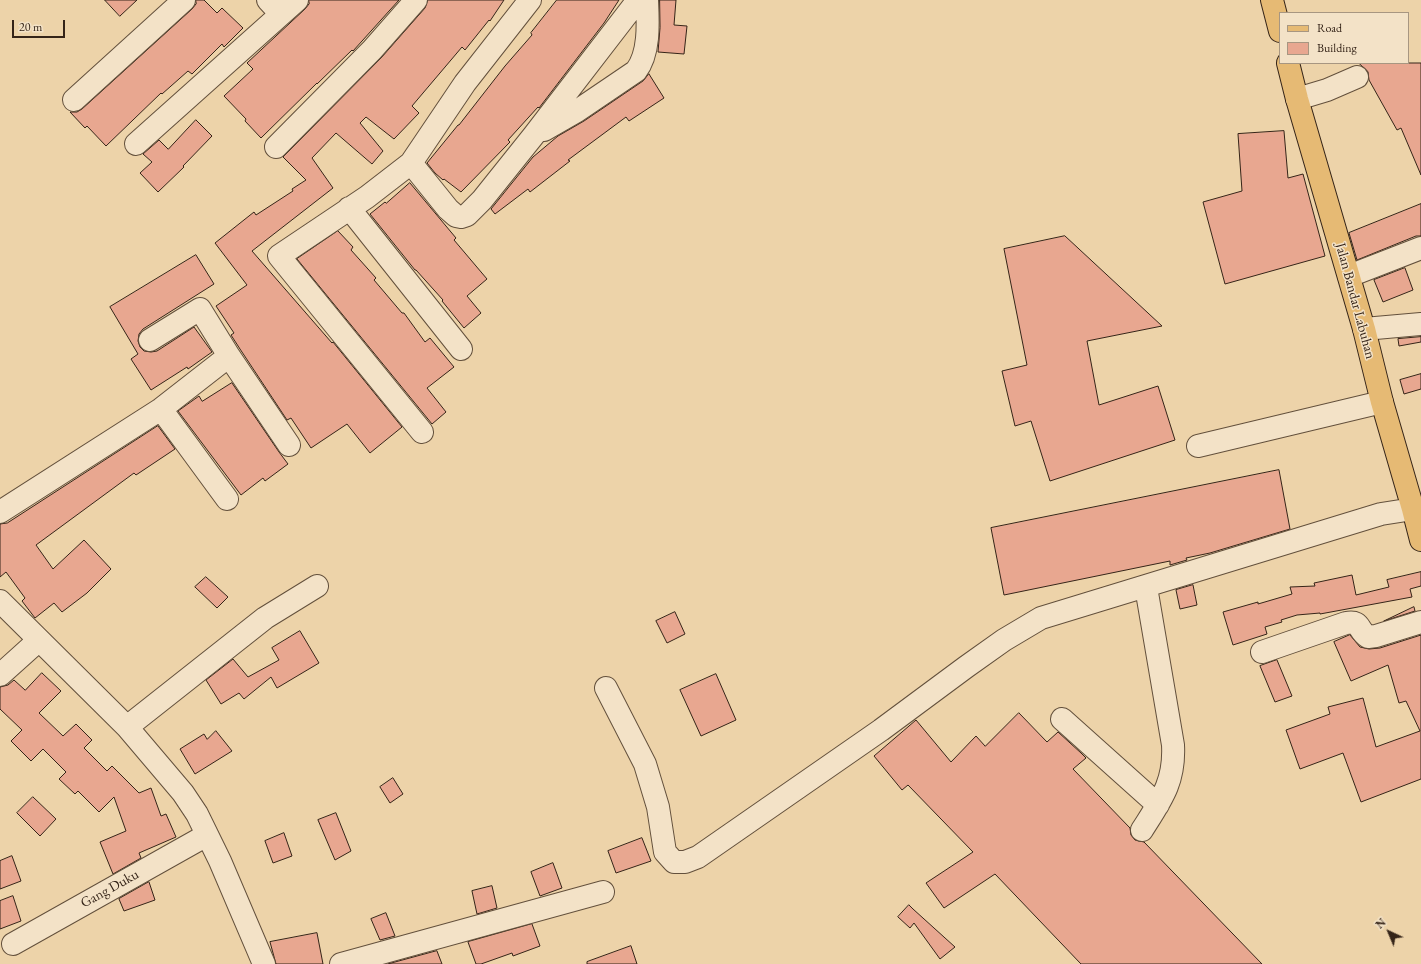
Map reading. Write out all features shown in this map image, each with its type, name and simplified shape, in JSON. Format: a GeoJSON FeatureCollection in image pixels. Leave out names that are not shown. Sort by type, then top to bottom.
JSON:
{"type":"FeatureCollection","features":[{"type":"Feature","properties":{"kind":"main road"},"geometry":{"type":"LineString","coordinates":[[1272,0],[1279,27]]}},
{"type":"Feature","properties":{"kind":"main road","name":"Jalan Bandar Labuhan"},"geometry":{"type":"LineString","coordinates":[[1288,64],[1297,99],[1364,329],[1382,402],[1421,538]]}},
{"type":"Feature","properties":{"kind":"street"},"geometry":{"type":"LineString","coordinates":[[74,100],[184,0]]}},
{"type":"Feature","properties":{"kind":"street"},"geometry":{"type":"LineString","coordinates":[[136,144],[275,7],[297,0]]}},
{"type":"Feature","properties":{"kind":"street"},"geometry":{"type":"LineString","coordinates":[[276,147],[372,50],[416,0]]}},
{"type":"Feature","properties":{"kind":"street"},"geometry":{"type":"LineString","coordinates":[[422,432],[279,256],[387,182],[411,163],[465,83],[530,0]]}},
{"type":"Feature","properties":{"kind":"street"},"geometry":{"type":"LineString","coordinates":[[411,163],[448,209],[456,216],[461,217],[467,215],[482,200],[534,135],[638,0]]}},
{"type":"Feature","properties":{"kind":"street"},"geometry":{"type":"LineString","coordinates":[[534,135],[577,110],[636,71],[645,55],[647,0]]}},
{"type":"Feature","properties":{"kind":"street"},"geometry":{"type":"LineString","coordinates":[[1297,99],[1327,90],[1357,77]]}},
{"type":"Feature","properties":{"kind":"street"},"geometry":{"type":"LineString","coordinates":[[349,208],[461,349]]}},
{"type":"Feature","properties":{"kind":"street"},"geometry":{"type":"LineString","coordinates":[[1349,276],[1421,248]]}},
{"type":"Feature","properties":{"kind":"street"},"geometry":{"type":"LineString","coordinates":[[150,340],[200,309],[229,356],[289,445]]}},
{"type":"Feature","properties":{"kind":"street"},"geometry":{"type":"LineString","coordinates":[[1364,329],[1421,324]]}},
{"type":"Feature","properties":{"kind":"street"},"geometry":{"type":"LineString","coordinates":[[0,512],[161,409],[229,356]]}},
{"type":"Feature","properties":{"kind":"street"},"geometry":{"type":"LineString","coordinates":[[1198,446],[1382,402]]}},
{"type":"Feature","properties":{"kind":"street"},"geometry":{"type":"LineString","coordinates":[[161,409],[227,499]]}},
{"type":"Feature","properties":{"kind":"street"},"geometry":{"type":"LineString","coordinates":[[606,688],[645,764],[658,806],[665,852],[674,862],[685,862],[698,857],[881,730],[966,666],[1004,640],[1041,618],[1381,514],[1413,509]]}},
{"type":"Feature","properties":{"kind":"street"},"geometry":{"type":"LineString","coordinates":[[127,727],[265,618],[317,586]]}},
{"type":"Feature","properties":{"kind":"street"},"geometry":{"type":"LineString","coordinates":[[1142,830],[1166,789],[1172,773],[1174,759],[1173,745],[1146,587]]}},
{"type":"Feature","properties":{"kind":"street"},"geometry":{"type":"LineString","coordinates":[[0,601],[127,727],[183,793],[197,814],[220,860],[264,964]]}},
{"type":"Feature","properties":{"kind":"street"},"geometry":{"type":"LineString","coordinates":[[1262,652],[1346,623],[1354,622],[1358,624],[1362,632],[1368,637],[1376,636],[1421,622]]}},
{"type":"Feature","properties":{"kind":"street"},"geometry":{"type":"LineString","coordinates":[[0,675],[40,640]]}},
{"type":"Feature","properties":{"kind":"street"},"geometry":{"type":"LineString","coordinates":[[1062,718],[1158,805]]}},
{"type":"Feature","properties":{"kind":"street","name":"Gang Duku"},"geometry":{"type":"LineString","coordinates":[[13,944],[207,835]]}},
{"type":"Feature","properties":{"kind":"street"},"geometry":{"type":"LineString","coordinates":[[341,964],[603,892]]}},
{"type":"Feature","properties":{"kind":"building"},"geometry":{"type":"Polygon","coordinates":[[[105,0],[137,0],[120,16],[105,0]]]}},
{"type":"Feature","properties":{"kind":"building"},"geometry":{"type":"Polygon","coordinates":[[[196,0],[204,0],[217,13],[222,8],[243,28],[224,47],[222,44],[192,74],[188,71],[162,94],[161,93],[106,146],[87,126],[85,128],[70,112],[77,112],[82,109],[192,9],[196,4],[196,0]]]}},
{"type":"Feature","properties":{"kind":"building"},"geometry":{"type":"Polygon","coordinates":[[[309,0],[399,0],[353,51],[352,50],[317,83],[261,138],[245,121],[246,119],[224,96],[253,69],[247,63],[305,9],[309,4],[309,0]]]}},
{"type":"Feature","properties":{"kind":"building"},"geometry":{"type":"Polygon","coordinates":[[[428,0],[504,0],[490,21],[489,20],[465,50],[462,47],[412,106],[419,113],[394,139],[366,117],[360,123],[383,151],[372,164],[336,133],[312,158],[333,188],[252,251],[332,343],[333,342],[402,427],[370,453],[347,424],[311,448],[291,418],[287,420],[231,335],[234,333],[216,306],[247,285],[215,243],[254,212],[256,215],[293,191],[292,189],[306,180],[283,157],[381,58],[425,8],[428,0]]]}},
{"type":"Feature","properties":{"kind":"building"},"geometry":{"type":"Polygon","coordinates":[[[557,0],[619,0],[604,23],[539,108],[538,107],[508,140],[510,142],[461,192],[444,179],[443,180],[427,163],[505,66],[532,35],[531,33],[557,0]]]}},
{"type":"Feature","properties":{"kind":"building"},"geometry":{"type":"Polygon","coordinates":[[[660,0],[676,0],[674,25],[687,26],[684,54],[658,52],[660,0]]]}},
{"type":"Feature","properties":{"kind":"building"},"geometry":{"type":"Polygon","coordinates":[[[1421,63],[1421,175],[1401,128],[1397,130],[1369,80],[1368,72],[1360,64],[1421,63]]]}},
{"type":"Feature","properties":{"kind":"building"},"geometry":{"type":"Polygon","coordinates":[[[649,74],[664,98],[629,121],[626,117],[568,160],[570,161],[530,192],[528,189],[495,214],[491,209],[533,157],[558,136],[584,121],[643,81],[649,74]]]}},
{"type":"Feature","properties":{"kind":"building"},"geometry":{"type":"Polygon","coordinates":[[[196,120],[212,136],[183,166],[184,167],[158,192],[140,173],[152,162],[143,154],[159,140],[168,149],[196,120]]]}},
{"type":"Feature","properties":{"kind":"building"},"geometry":{"type":"Polygon","coordinates":[[[1284,131],[1288,178],[1303,174],[1325,256],[1225,284],[1203,202],[1242,191],[1238,134],[1284,131]]]}},
{"type":"Feature","properties":{"kind":"building"},"geometry":{"type":"Polygon","coordinates":[[[410,183],[456,238],[454,240],[487,279],[467,296],[481,313],[464,328],[442,301],[443,300],[415,270],[370,214],[410,183]]]}},
{"type":"Feature","properties":{"kind":"building"},"geometry":{"type":"Polygon","coordinates":[[[1421,204],[1421,236],[1416,236],[1357,260],[1349,233],[1421,204]]]}},
{"type":"Feature","properties":{"kind":"building"},"geometry":{"type":"Polygon","coordinates":[[[338,231],[353,247],[351,250],[376,278],[374,280],[402,313],[404,313],[425,342],[430,338],[454,367],[427,388],[446,412],[432,424],[297,259],[338,231]]]}},
{"type":"Feature","properties":{"kind":"building"},"geometry":{"type":"Polygon","coordinates":[[[1065,236],[1162,326],[1087,341],[1099,405],[1158,386],[1175,440],[1050,481],[1031,421],[1015,426],[1002,371],[1027,365],[1004,249],[1065,236]]]}},
{"type":"Feature","properties":{"kind":"building"},"geometry":{"type":"Polygon","coordinates":[[[196,255],[214,284],[143,329],[139,334],[138,341],[140,347],[144,351],[157,351],[194,327],[212,352],[188,369],[187,367],[151,390],[131,359],[138,354],[110,307],[196,255]]]}},
{"type":"Feature","properties":{"kind":"building"},"geometry":{"type":"Polygon","coordinates":[[[1405,268],[1413,290],[1383,302],[1374,280],[1405,268]]]}},
{"type":"Feature","properties":{"kind":"building"},"geometry":{"type":"Polygon","coordinates":[[[1421,337],[1421,342],[1399,346],[1398,339],[1421,337]]]}},
{"type":"Feature","properties":{"kind":"building"},"geometry":{"type":"Polygon","coordinates":[[[1421,374],[1421,389],[1404,394],[1400,380],[1421,374]]]}},
{"type":"Feature","properties":{"kind":"building"},"geometry":{"type":"Polygon","coordinates":[[[232,383],[288,464],[265,481],[263,478],[241,495],[178,411],[199,396],[202,401],[232,383]]]}},
{"type":"Feature","properties":{"kind":"building"},"geometry":{"type":"Polygon","coordinates":[[[158,426],[175,449],[136,475],[134,473],[36,545],[53,569],[84,540],[111,569],[87,593],[62,612],[54,603],[35,618],[22,601],[25,598],[6,572],[0,577],[0,524],[7,523],[158,426]]]}},
{"type":"Feature","properties":{"kind":"building"},"geometry":{"type":"Polygon","coordinates":[[[1279,470],[1290,529],[1210,553],[1186,558],[1187,560],[1170,565],[1170,561],[1004,595],[991,528],[1279,470]]]}},
{"type":"Feature","properties":{"kind":"building"},"geometry":{"type":"Polygon","coordinates":[[[1421,572],[1421,586],[1410,589],[1412,597],[1320,614],[1297,615],[1281,620],[1282,622],[1265,627],[1267,634],[1233,645],[1223,612],[1292,594],[1290,587],[1315,586],[1314,583],[1352,575],[1356,595],[1389,587],[1387,580],[1421,572]]]}},
{"type":"Feature","properties":{"kind":"building"},"geometry":{"type":"Polygon","coordinates":[[[206,577],[228,597],[217,608],[195,587],[206,577]]]}},
{"type":"Feature","properties":{"kind":"building"},"geometry":{"type":"Polygon","coordinates":[[[1193,585],[1197,605],[1180,609],[1176,590],[1193,585]]]}},
{"type":"Feature","properties":{"kind":"building"},"geometry":{"type":"Polygon","coordinates":[[[1414,607],[1415,611],[1384,621],[1414,607]]]}},
{"type":"Feature","properties":{"kind":"building"},"geometry":{"type":"Polygon","coordinates":[[[675,612],[685,634],[667,643],[656,621],[675,612]]]}},
{"type":"Feature","properties":{"kind":"building"},"geometry":{"type":"Polygon","coordinates":[[[300,631],[319,663],[277,688],[271,677],[244,699],[239,693],[221,704],[206,680],[233,659],[248,677],[279,660],[272,648],[300,631]]]}},
{"type":"Feature","properties":{"kind":"building"},"geometry":{"type":"Polygon","coordinates":[[[1350,635],[1360,647],[1369,649],[1380,648],[1421,635],[1421,779],[1361,802],[1343,753],[1300,769],[1286,730],[1330,714],[1328,707],[1363,698],[1376,747],[1420,731],[1406,701],[1399,703],[1388,665],[1351,681],[1334,642],[1350,635]]]}},
{"type":"Feature","properties":{"kind":"building"},"geometry":{"type":"Polygon","coordinates":[[[1277,660],[1292,696],[1275,702],[1260,666],[1277,660]]]}},
{"type":"Feature","properties":{"kind":"building"},"geometry":{"type":"Polygon","coordinates":[[[42,673],[61,691],[39,713],[63,736],[76,724],[92,740],[84,748],[107,771],[112,766],[139,793],[151,788],[161,816],[166,814],[176,837],[139,853],[141,858],[113,874],[100,842],[126,831],[114,797],[99,812],[78,791],[75,794],[59,779],[66,772],[43,749],[31,761],[11,741],[22,730],[0,709],[0,687],[8,685],[14,680],[25,690],[42,673]]]}},
{"type":"Feature","properties":{"kind":"building"},"geometry":{"type":"Polygon","coordinates":[[[716,674],[736,720],[701,736],[680,690],[716,674]]]}},
{"type":"Feature","properties":{"kind":"building"},"geometry":{"type":"Polygon","coordinates":[[[1019,713],[1047,742],[1058,732],[1086,758],[1073,769],[1130,828],[1131,835],[1135,840],[1144,842],[1262,964],[1081,964],[995,874],[944,908],[926,883],[973,852],[908,785],[902,790],[874,756],[916,720],[951,762],[976,736],[985,746],[1019,713]]]}},
{"type":"Feature","properties":{"kind":"building"},"geometry":{"type":"Polygon","coordinates":[[[216,731],[232,751],[195,774],[180,749],[204,734],[207,739],[216,731]]]}},
{"type":"Feature","properties":{"kind":"building"},"geometry":{"type":"Polygon","coordinates":[[[393,778],[403,794],[390,803],[380,787],[393,778]]]}},
{"type":"Feature","properties":{"kind":"building"},"geometry":{"type":"Polygon","coordinates":[[[33,797],[56,819],[40,836],[17,813],[33,797]]]}},
{"type":"Feature","properties":{"kind":"building"},"geometry":{"type":"Polygon","coordinates":[[[336,813],[351,851],[335,860],[318,820],[336,813]]]}},
{"type":"Feature","properties":{"kind":"building"},"geometry":{"type":"Polygon","coordinates":[[[284,833],[292,856],[273,863],[265,841],[284,833]]]}},
{"type":"Feature","properties":{"kind":"building"},"geometry":{"type":"Polygon","coordinates":[[[642,838],[651,861],[616,873],[608,851],[642,838]]]}},
{"type":"Feature","properties":{"kind":"building"},"geometry":{"type":"Polygon","coordinates":[[[12,856],[21,881],[0,889],[0,861],[12,856]]]}},
{"type":"Feature","properties":{"kind":"building"},"geometry":{"type":"Polygon","coordinates":[[[553,863],[562,888],[540,896],[531,872],[553,863]]]}},
{"type":"Feature","properties":{"kind":"building"},"geometry":{"type":"Polygon","coordinates":[[[149,882],[155,900],[124,911],[119,899],[149,882]]]}},
{"type":"Feature","properties":{"kind":"building"},"geometry":{"type":"Polygon","coordinates":[[[492,886],[497,908],[477,914],[472,891],[492,886]]]}},
{"type":"Feature","properties":{"kind":"building"},"geometry":{"type":"Polygon","coordinates":[[[13,896],[21,921],[0,929],[0,901],[13,896]]]}},
{"type":"Feature","properties":{"kind":"building"},"geometry":{"type":"Polygon","coordinates":[[[909,905],[955,947],[940,959],[914,923],[910,928],[898,917],[909,905]]]}},
{"type":"Feature","properties":{"kind":"building"},"geometry":{"type":"Polygon","coordinates":[[[386,913],[395,936],[380,940],[371,919],[386,913]]]}},
{"type":"Feature","properties":{"kind":"building"},"geometry":{"type":"Polygon","coordinates":[[[532,924],[540,946],[513,956],[512,953],[481,964],[476,964],[468,942],[532,924]]]}},
{"type":"Feature","properties":{"kind":"building"},"geometry":{"type":"Polygon","coordinates":[[[317,933],[323,964],[276,964],[270,942],[317,933]]]}},
{"type":"Feature","properties":{"kind":"building"},"geometry":{"type":"Polygon","coordinates":[[[631,946],[637,964],[587,964],[587,962],[631,946]]]}},
{"type":"Feature","properties":{"kind":"building"},"geometry":{"type":"Polygon","coordinates":[[[437,951],[442,964],[388,964],[437,951]]]}}]}
